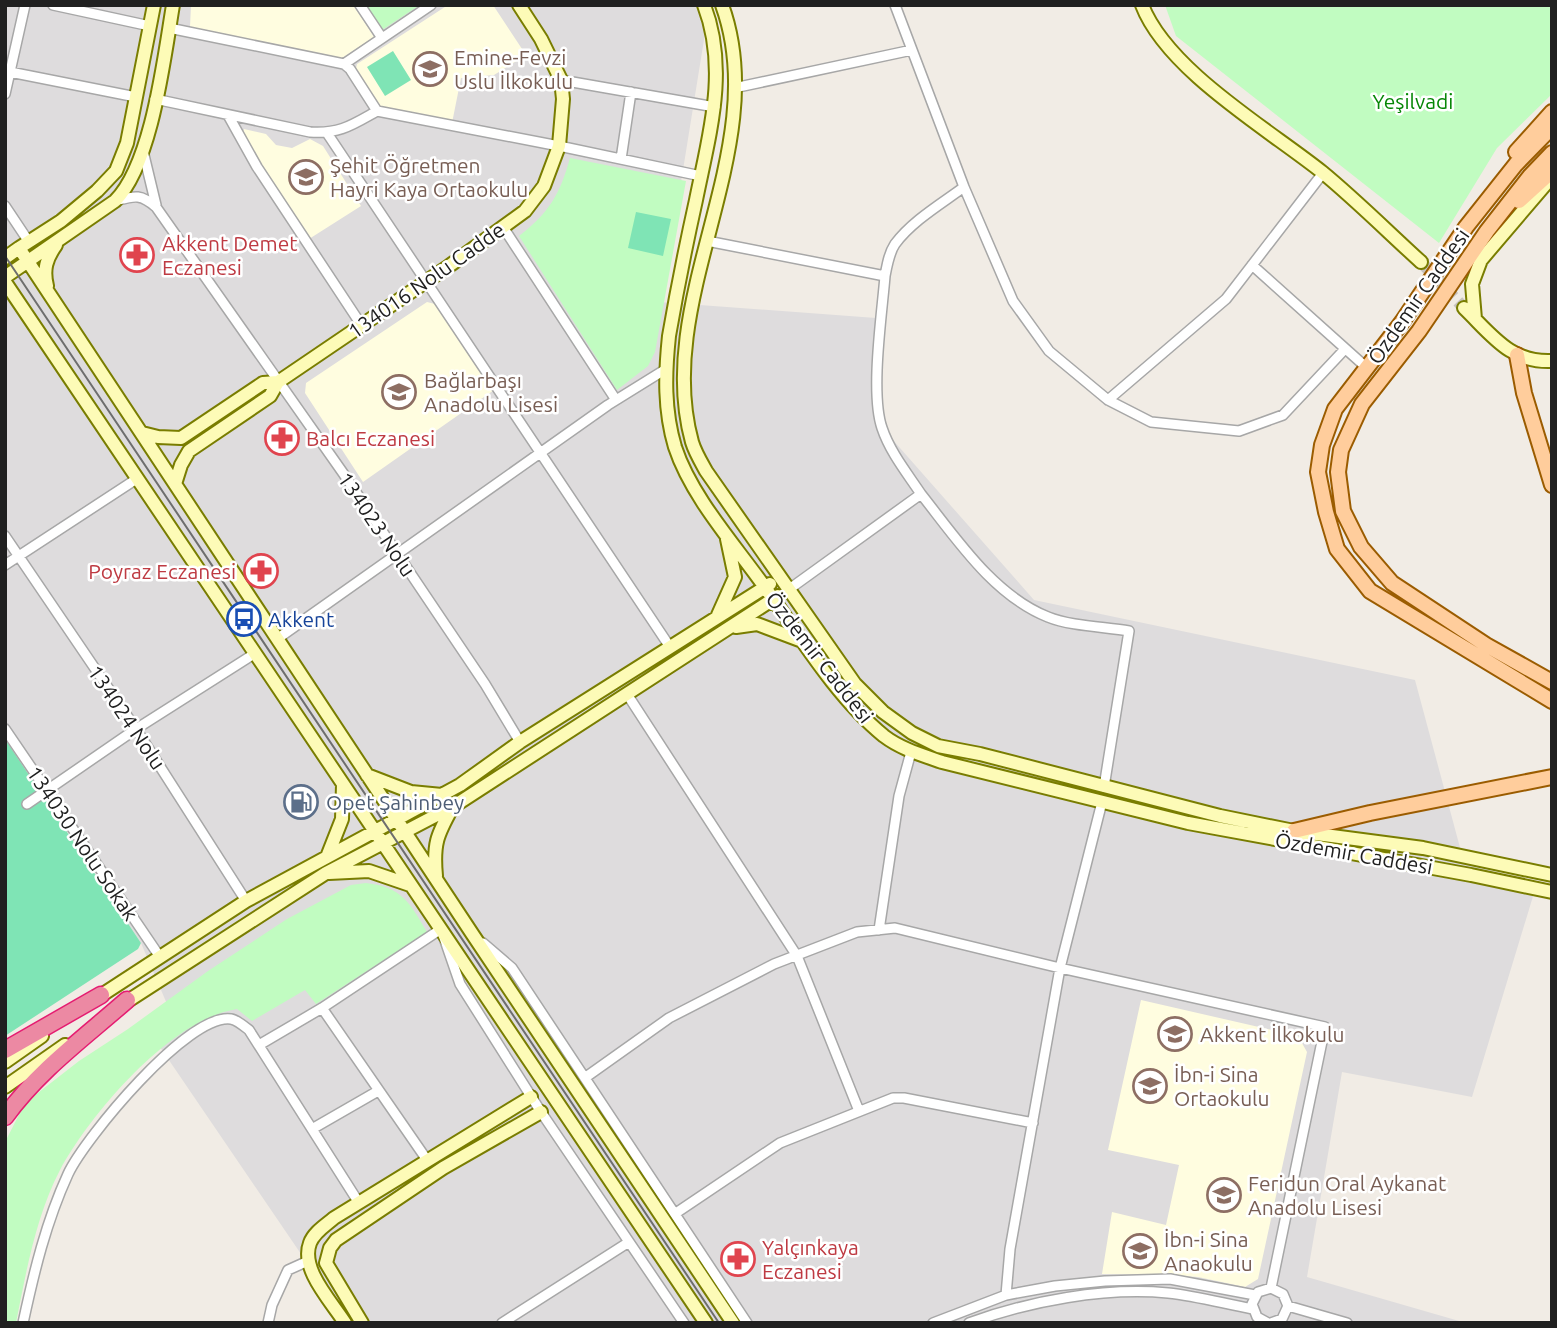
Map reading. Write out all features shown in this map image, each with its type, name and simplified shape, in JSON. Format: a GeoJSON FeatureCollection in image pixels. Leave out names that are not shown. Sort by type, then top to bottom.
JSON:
{"type":"FeatureCollection","features":[{"type":"Feature","properties":{"kind":"highway"},"geometry":{"type":"LineString","coordinates":[[5,1050],[101,995]]}},
{"type":"Feature","properties":{"kind":"highway"},"geometry":{"type":"LineString","coordinates":[[5,1117],[37,1078],[127,1000]]}},
{"type":"Feature","properties":{"kind":"main road"},"geometry":{"type":"LineString","coordinates":[[5,258],[85,202],[116,171],[127,143],[154,5]]}},
{"type":"Feature","properties":{"kind":"main road"},"geometry":{"type":"LineString","coordinates":[[173,5],[143,151],[127,186],[115,201],[5,279],[254,654],[706,1323]]}},
{"type":"Feature","properties":{"kind":"main road","name":"134016 Nolu Cadde"},"geometry":{"type":"LineString","coordinates":[[278,382],[428,281],[525,211],[544,186],[559,146],[564,99],[561,80],[541,39],[519,5]]}},
{"type":"Feature","properties":{"kind":"main road","name":"Özdemir Caddesi"},"geometry":{"type":"LineString","coordinates":[[704,5],[716,57],[715,107],[669,336],[666,369],[667,412],[675,446],[690,480],[803,642],[863,716],[885,737],[911,752],[1102,802],[1188,823],[1552,892]]}},
{"type":"Feature","properties":{"kind":"main road","name":"Özdemir Caddesi"},"geometry":{"type":"LineString","coordinates":[[722,5],[732,39],[732,127],[685,346],[685,408],[693,444],[706,471],[855,684],[883,712],[912,733],[938,746],[980,754],[1202,812],[1294,831],[1423,848],[1552,875]]}},
{"type":"Feature","properties":{"kind":"main road"},"geometry":{"type":"LineString","coordinates":[[1142,5],[1162,37],[1186,65],[1216,92],[1324,173],[1421,262]]}},
{"type":"Feature","properties":{"kind":"main road"},"geometry":{"type":"LineString","coordinates":[[1466,227],[1487,187],[1552,112]]}},
{"type":"Feature","properties":{"kind":"main road","name":"Özdemir Caddesi"},"geometry":{"type":"LineString","coordinates":[[1552,127],[1516,164],[1466,227],[1402,322],[1335,409],[1322,445],[1318,472],[1325,512],[1337,549],[1370,591],[1552,701]]}},
{"type":"Feature","properties":{"kind":"main road","name":"Özdemir Caddesi"},"geometry":{"type":"LineString","coordinates":[[1552,153],[1530,176],[1487,231],[1419,331],[1362,404],[1341,450],[1338,472],[1343,511],[1360,547],[1392,583],[1486,645],[1552,682]]}},
{"type":"Feature","properties":{"kind":"main road"},"geometry":{"type":"LineString","coordinates":[[1487,231],[1552,171]]}},
{"type":"Feature","properties":{"kind":"main road"},"geometry":{"type":"LineString","coordinates":[[1475,319],[1472,284],[1481,260],[1552,178]]}},
{"type":"Feature","properties":{"kind":"main road"},"geometry":{"type":"LineString","coordinates":[[49,294],[46,264],[48,255],[59,241]]}},
{"type":"Feature","properties":{"kind":"main road"},"geometry":{"type":"LineString","coordinates":[[24,245],[28,261],[49,294],[436,880],[733,1323]]}},
{"type":"Feature","properties":{"kind":"main road"},"geometry":{"type":"LineString","coordinates":[[5,300],[21,305]]}},
{"type":"Feature","properties":{"kind":"main road"},"geometry":{"type":"LineString","coordinates":[[1464,308],[1511,353],[1535,362],[1552,361]]}},
{"type":"Feature","properties":{"kind":"main road"},"geometry":{"type":"LineString","coordinates":[[1517,355],[1524,393],[1552,485]]}},
{"type":"Feature","properties":{"kind":"main road"},"geometry":{"type":"LineString","coordinates":[[142,433],[181,438],[263,383],[278,382]]}},
{"type":"Feature","properties":{"kind":"main road"},"geometry":{"type":"LineString","coordinates":[[175,484],[181,465],[190,451],[270,396],[278,382]]}},
{"type":"Feature","properties":{"kind":"main road"},"geometry":{"type":"LineString","coordinates":[[717,617],[735,577],[725,532]]}},
{"type":"Feature","properties":{"kind":"main road"},"geometry":{"type":"LineString","coordinates":[[5,1062],[101,995],[246,901],[443,795],[520,742],[780,577]]}},
{"type":"Feature","properties":{"kind":"main road"},"geometry":{"type":"LineString","coordinates":[[5,1087],[127,1000],[326,873],[454,806],[788,590]]}},
{"type":"Feature","properties":{"kind":"main road"},"geometry":{"type":"LineString","coordinates":[[732,627],[757,624],[803,642]]}},
{"type":"Feature","properties":{"kind":"main road"},"geometry":{"type":"LineString","coordinates":[[367,775],[411,792],[443,795]]}},
{"type":"Feature","properties":{"kind":"main road"},"geometry":{"type":"LineString","coordinates":[[1294,831],[1552,777]]}},
{"type":"Feature","properties":{"kind":"main road"},"geometry":{"type":"LineString","coordinates":[[327,857],[342,819],[343,785]]}},
{"type":"Feature","properties":{"kind":"main road"},"geometry":{"type":"LineString","coordinates":[[436,880],[436,838],[454,806]]}},
{"type":"Feature","properties":{"kind":"main road"},"geometry":{"type":"LineString","coordinates":[[326,873],[369,871],[412,886]]}},
{"type":"Feature","properties":{"kind":"main road"},"geometry":{"type":"LineString","coordinates":[[345,1323],[312,1273],[308,1261],[311,1241],[319,1231],[427,1160],[531,1097]]}},
{"type":"Feature","properties":{"kind":"main road"},"geometry":{"type":"LineString","coordinates":[[518,1104],[527,1120]]}},
{"type":"Feature","properties":{"kind":"main road"},"geometry":{"type":"LineString","coordinates":[[362,1323],[326,1263],[330,1248],[336,1240],[443,1168],[541,1112]]}},
{"type":"Feature","properties":{"kind":"street"},"geometry":{"type":"LineString","coordinates":[[5,94],[25,5]]}},
{"type":"Feature","properties":{"kind":"street"},"geometry":{"type":"LineString","coordinates":[[53,5],[150,26]]}},
{"type":"Feature","properties":{"kind":"street"},"geometry":{"type":"LineString","coordinates":[[360,5],[382,38]]}},
{"type":"Feature","properties":{"kind":"street"},"geometry":{"type":"LineString","coordinates":[[344,64],[431,5]]}},
{"type":"Feature","properties":{"kind":"street"},"geometry":{"type":"LineString","coordinates":[[895,5],[964,187],[1013,301],[1049,351],[1108,400],[1151,422],[1239,431],[1283,415],[1345,349]]}},
{"type":"Feature","properties":{"kind":"street"},"geometry":{"type":"LineString","coordinates":[[169,28],[344,64],[354,74],[377,111]]}},
{"type":"Feature","properties":{"kind":"street"},"geometry":{"type":"LineString","coordinates":[[734,88],[912,50]]}},
{"type":"Feature","properties":{"kind":"street"},"geometry":{"type":"LineString","coordinates":[[10,72],[136,97]]}},
{"type":"Feature","properties":{"kind":"street"},"geometry":{"type":"LineString","coordinates":[[561,80],[715,107]]}},
{"type":"Feature","properties":{"kind":"street"},"geometry":{"type":"LineString","coordinates":[[621,159],[631,92]]}},
{"type":"Feature","properties":{"kind":"street"},"geometry":{"type":"LineString","coordinates":[[155,99],[327,133],[344,130],[377,111],[701,176]]}},
{"type":"Feature","properties":{"kind":"street"},"geometry":{"type":"LineString","coordinates":[[228,115],[257,167],[362,326]]}},
{"type":"Feature","properties":{"kind":"street"},"geometry":{"type":"LineString","coordinates":[[327,133],[670,647]]}},
{"type":"Feature","properties":{"kind":"street"},"geometry":{"type":"LineString","coordinates":[[143,151],[156,207]]}},
{"type":"Feature","properties":{"kind":"street"},"geometry":{"type":"LineString","coordinates":[[1108,400],[1226,299],[1324,173]]}},
{"type":"Feature","properties":{"kind":"street"},"geometry":{"type":"LineString","coordinates":[[964,187],[926,215],[895,245],[885,276],[877,402],[881,426],[891,449],[920,494],[999,585],[1050,618],[1129,631],[1104,787]]}},
{"type":"Feature","properties":{"kind":"street"},"geometry":{"type":"LineString","coordinates":[[115,201],[138,196],[156,207]]}},
{"type":"Feature","properties":{"kind":"street"},"geometry":{"type":"LineString","coordinates":[[5,206],[24,245]]}},
{"type":"Feature","properties":{"kind":"street","name":"134023 Nolu"},"geometry":{"type":"LineString","coordinates":[[156,207],[343,473],[485,684],[520,742]]}},
{"type":"Feature","properties":{"kind":"street"},"geometry":{"type":"LineString","coordinates":[[503,227],[616,400]]}},
{"type":"Feature","properties":{"kind":"street"},"geometry":{"type":"LineString","coordinates":[[707,241],[885,276]]}},
{"type":"Feature","properties":{"kind":"street"},"geometry":{"type":"LineString","coordinates":[[1251,265],[1367,368]]}},
{"type":"Feature","properties":{"kind":"street"},"geometry":{"type":"LineString","coordinates":[[277,639],[398,556],[541,452],[666,369]]}},
{"type":"Feature","properties":{"kind":"street"},"geometry":{"type":"LineString","coordinates":[[5,565],[138,478]]}},
{"type":"Feature","properties":{"kind":"street"},"geometry":{"type":"LineString","coordinates":[[788,590],[920,494]]}},
{"type":"Feature","properties":{"kind":"street","name":"134024 Nolu"},"geometry":{"type":"LineString","coordinates":[[5,536],[136,729],[246,901]]}},
{"type":"Feature","properties":{"kind":"street"},"geometry":{"type":"LineString","coordinates":[[27,804],[136,729],[254,654]]}},
{"type":"Feature","properties":{"kind":"street"},"geometry":{"type":"LineString","coordinates":[[627,694],[797,956],[859,1111]]}},
{"type":"Feature","properties":{"kind":"street","name":"134030 Nolu Sokak"},"geometry":{"type":"LineString","coordinates":[[5,729],[160,957]]}},
{"type":"Feature","properties":{"kind":"street"},"geometry":{"type":"LineString","coordinates":[[879,930],[899,796],[911,752]]}},
{"type":"Feature","properties":{"kind":"street"},"geometry":{"type":"LineString","coordinates":[[1006,1295],[1010,1249],[1060,968],[1102,802]]}},
{"type":"Feature","properties":{"kind":"street"},"geometry":{"type":"LineString","coordinates":[[586,1077],[669,1018],[774,964],[857,932],[895,928],[1325,1027],[1271,1288]]}},
{"type":"Feature","properties":{"kind":"street"},"geometry":{"type":"LineString","coordinates":[[258,1045],[322,1008],[441,929],[460,984],[531,1097],[684,1323]]}},
{"type":"Feature","properties":{"kind":"street"},"geometry":{"type":"LineString","coordinates":[[473,935],[513,968],[747,1323]]}},
{"type":"Feature","properties":{"kind":"street"},"geometry":{"type":"LineString","coordinates":[[322,1008],[427,1160]]}},
{"type":"Feature","properties":{"kind":"street"},"geometry":{"type":"LineString","coordinates":[[23,1323],[43,1235],[69,1171],[123,1097],[173,1047],[206,1026],[233,1019],[249,1030],[359,1203]]}},
{"type":"Feature","properties":{"kind":"street"},"geometry":{"type":"LineString","coordinates":[[312,1129],[377,1091]]}},
{"type":"Feature","properties":{"kind":"street"},"geometry":{"type":"LineString","coordinates":[[676,1213],[780,1143],[893,1098],[1033,1123]]}},
{"type":"Feature","properties":{"kind":"street"},"geometry":{"type":"LineString","coordinates":[[502,1323],[629,1242]]}},
{"type":"Feature","properties":{"kind":"street"},"geometry":{"type":"LineString","coordinates":[[268,1323],[272,1305],[288,1270],[308,1261]]}},
{"type":"Feature","properties":{"kind":"street"},"geometry":{"type":"LineString","coordinates":[[933,1323],[1006,1295],[1080,1283],[1170,1279],[1255,1295]]}},
{"type":"Feature","properties":{"kind":"street"},"geometry":{"type":"LineString","coordinates":[[969,1323],[1033,1304],[1127,1293],[1168,1293],[1255,1316],[1271,1323],[1285,1315],[1287,1306],[1283,1294],[1271,1288],[1262,1289],[1255,1295],[1255,1316]]}},
{"type":"Feature","properties":{"kind":"street"},"geometry":{"type":"LineString","coordinates":[[1287,1306],[1347,1323]]}},
{"type":"Feature","properties":{"kind":"shaded area"},"geometry":{"type":"Polygon","coordinates":[[[5,5],[696,5],[707,21],[668,263],[659,302],[876,318],[885,431],[1034,600],[1415,680],[1462,855],[1534,893],[1472,1097],[1342,1072],[1307,1277],[1466,1323],[348,1323],[143,1022],[167,1004],[141,943],[5,738],[5,5]]]}},
{"type":"Feature","properties":{"kind":"shaded area"},"geometry":{"type":"Polygon","coordinates":[[[191,5],[353,5],[374,37],[342,58],[190,27],[191,5]]]}},
{"type":"Feature","properties":{"kind":"shaded area","name":"Emine-Fevzi Uslu İlkokulu"},"geometry":{"type":"Polygon","coordinates":[[[448,5],[493,5],[526,55],[494,75],[461,78],[452,123],[378,109],[355,73],[357,64],[448,5]]]}},
{"type":"Feature","properties":{"kind":"shaded area","name":"Şehit Öğretmen Hayri Kaya Ortaokulu"},"geometry":{"type":"Polygon","coordinates":[[[244,129],[266,134],[276,145],[292,148],[310,139],[323,146],[361,206],[309,239],[243,135],[244,129]]]}},
{"type":"Feature","properties":{"kind":"shaded area","name":"Bağlarbaşı Anadolu Lisesi"},"geometry":{"type":"Polygon","coordinates":[[[427,302],[435,304],[494,390],[363,482],[305,393],[306,383],[427,302]]]}},
{"type":"Feature","properties":{"kind":"shaded area"},"geometry":{"type":"Polygon","coordinates":[[[1141,1000],[1298,1036],[1307,1052],[1258,1279],[1245,1287],[1198,1277],[1102,1274],[1112,1212],[1166,1225],[1179,1165],[1108,1150],[1141,1000]]]}},
{"type":"Feature","properties":{"kind":"green space"},"geometry":{"type":"Polygon","coordinates":[[[365,5],[420,5],[382,30],[365,5]]]}},
{"type":"Feature","properties":{"kind":"green space","name":"Yeşilvadi"},"geometry":{"type":"Polygon","coordinates":[[[1165,5],[1552,5],[1552,94],[1497,148],[1439,243],[1176,36],[1165,5]]]}},
{"type":"Feature","properties":{"kind":"green space"},"geometry":{"type":"Polygon","coordinates":[[[393,51],[411,80],[385,96],[367,67],[393,51]]]}},
{"type":"Feature","properties":{"kind":"green space"},"geometry":{"type":"Polygon","coordinates":[[[570,158],[686,181],[655,352],[648,366],[617,390],[519,236],[552,202],[570,158]]]}},
{"type":"Feature","properties":{"kind":"green space"},"geometry":{"type":"Polygon","coordinates":[[[636,212],[671,219],[663,256],[628,248],[636,212]]]}},
{"type":"Feature","properties":{"kind":"green space"},"geometry":{"type":"Polygon","coordinates":[[[5,739],[141,943],[138,949],[5,1036],[5,739]]]}},
{"type":"Feature","properties":{"kind":"green space"},"geometry":{"type":"Polygon","coordinates":[[[366,883],[388,888],[404,898],[427,932],[316,1004],[305,990],[252,1021],[237,1009],[212,1016],[186,1030],[135,1072],[91,1122],[60,1170],[38,1225],[16,1323],[5,1323],[5,1142],[25,1103],[79,1061],[287,919],[351,885],[366,883]]]}},
{"type":"Feature","properties":{"kind":"tunnel"},"geometry":{"type":"LineString","coordinates":[[1421,262],[1464,308]]}},
{"type":"Feature","properties":{"kind":"tram line"},"geometry":{"type":"LineString","coordinates":[[5,256],[719,1323]]}},
{"type":"Feature","properties":{"kind":"place","name":"Emine-Fevzi Uslu İlkokulu"},"geometry":{"type":"Point","coordinates":[430,69]}},
{"type":"Feature","properties":{"kind":"place","name":"Şehit Öğretmen Hayri Kaya Ortaokulu"},"geometry":{"type":"Point","coordinates":[306,177]}},
{"type":"Feature","properties":{"kind":"place","name":"Akkent Demet Eczanesi"},"geometry":{"type":"Point","coordinates":[137,255]}},
{"type":"Feature","properties":{"kind":"place","name":"Bağlarbaşı Anadolu Lisesi"},"geometry":{"type":"Point","coordinates":[399,392]}},
{"type":"Feature","properties":{"kind":"place","name":"Balcı Eczanesi"},"geometry":{"type":"Point","coordinates":[282,438]}},
{"type":"Feature","properties":{"kind":"place","name":"Poyraz Eczanesi"},"geometry":{"type":"Point","coordinates":[261,571]}},
{"type":"Feature","properties":{"kind":"place","name":"Akkent"},"geometry":{"type":"Point","coordinates":[244,619]}},
{"type":"Feature","properties":{"kind":"place","name":"Opet Şahinbey"},"geometry":{"type":"Point","coordinates":[301,802]}},
{"type":"Feature","properties":{"kind":"place","name":"Akkent İlkokulu"},"geometry":{"type":"Point","coordinates":[1175,1034]}},
{"type":"Feature","properties":{"kind":"place","name":"İbn-i Sina Ortaokulu"},"geometry":{"type":"Point","coordinates":[1150,1086]}},
{"type":"Feature","properties":{"kind":"place","name":"Feridun Oral Aykanat Anadolu Lisesi"},"geometry":{"type":"Point","coordinates":[1224,1195]}},
{"type":"Feature","properties":{"kind":"place","name":"İbn-i Sina Anaokulu"},"geometry":{"type":"Point","coordinates":[1140,1251]}},
{"type":"Feature","properties":{"kind":"place","name":"Yalçınkaya Eczanesi"},"geometry":{"type":"Point","coordinates":[738,1259]}}]}
